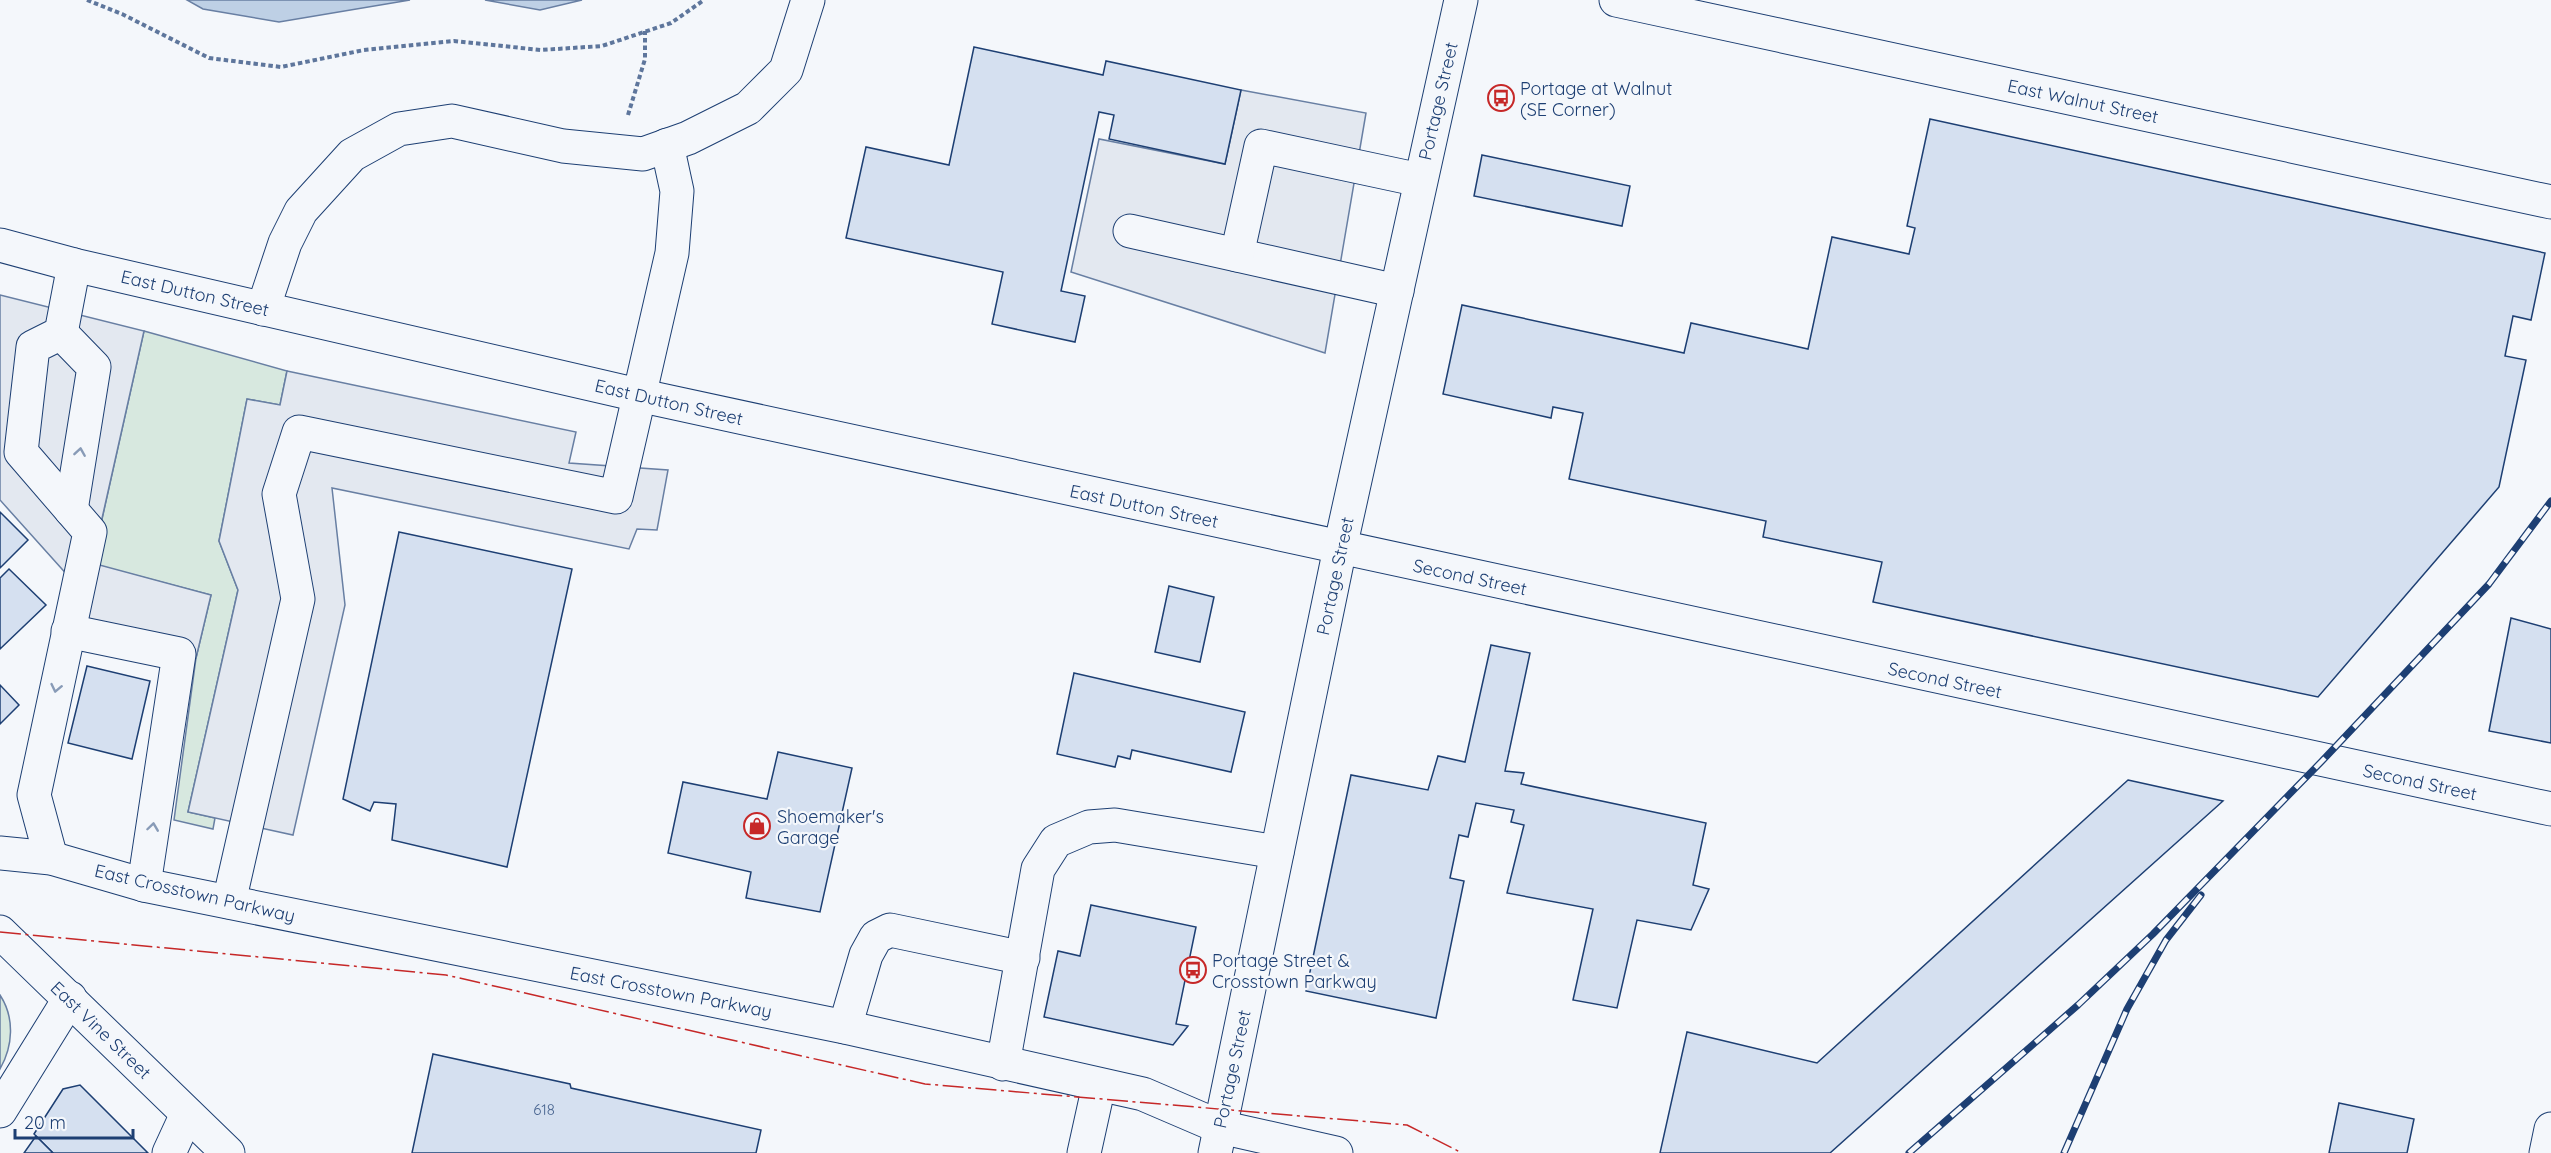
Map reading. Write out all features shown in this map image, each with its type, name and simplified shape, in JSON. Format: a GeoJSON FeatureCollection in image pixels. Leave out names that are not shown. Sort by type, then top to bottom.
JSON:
{"type":"FeatureCollection","features":[{"type":"Feature","properties":{"kind":"street"},"geometry":{"type":"LineString","coordinates":[[263,309],[285,243],[301,211],[352,155],[399,129],[452,121],[563,146],[643,154],[688,138],[748,108],[786,70],[808,0]]}},
{"type":"Feature","properties":{"kind":"street","name":"Portage Street"},"geometry":{"type":"LineString","coordinates":[[1217,1140],[1340,548],[1461,0]]}},
{"type":"Feature","properties":{"kind":"street","name":"East Walnut Street"},"geometry":{"type":"LineString","coordinates":[[1616,0],[2551,202]]}},
{"type":"Feature","properties":{"kind":"street"},"geometry":{"type":"LineString","coordinates":[[229,902],[298,599],[279,494],[299,432],[616,497],[672,253],[677,190],[668,145]]}},
{"type":"Feature","properties":{"kind":"street"},"geometry":{"type":"LineString","coordinates":[[1237,255],[1261,146],[1420,180]]}},
{"type":"Feature","properties":{"kind":"street"},"geometry":{"type":"LineString","coordinates":[[1130,231],[1397,291]]}},
{"type":"Feature","properties":{"kind":"street","name":"East Dutton Street"},"geometry":{"type":"LineString","coordinates":[[0,245],[74,265],[638,395],[1340,548]]}},
{"type":"Feature","properties":{"kind":"street"},"geometry":{"type":"LineString","coordinates":[[61,333],[74,265]]}},
{"type":"Feature","properties":{"kind":"street"},"geometry":{"type":"LineString","coordinates":[[51,858],[34,795],[90,532],[21,452],[33,347],[61,333]]}},
{"type":"Feature","properties":{"kind":"street"},"geometry":{"type":"LineString","coordinates":[[61,333],[94,367],[71,510]]}},
{"type":"Feature","properties":{"kind":"street","name":"Second Street"},"geometry":{"type":"LineString","coordinates":[[1340,548],[2551,809]]}},
{"type":"Feature","properties":{"kind":"street"},"geometry":{"type":"LineString","coordinates":[[68,631],[179,654],[144,885]]}},
{"type":"Feature","properties":{"kind":"street"},"geometry":{"type":"LineString","coordinates":[[1003,1064],[1038,869],[1056,841],[1089,827],[1115,825],[1277,852]]}},
{"type":"Feature","properties":{"kind":"street","name":"East Crosstown Parkway"},"geometry":{"type":"LineString","coordinates":[[0,853],[51,858],[144,885],[845,1027],[1143,1094],[1217,1140],[1336,1153]]}},
{"type":"Feature","properties":{"kind":"street"},"geometry":{"type":"LineString","coordinates":[[845,1027],[866,955],[876,937],[890,930],[1023,958]]}},
{"type":"Feature","properties":{"kind":"street","name":"East Vine Street"},"geometry":{"type":"LineString","coordinates":[[0,932],[228,1153]]}},
{"type":"Feature","properties":{"kind":"street"},"geometry":{"type":"LineString","coordinates":[[0,1111],[70,998]]}},
{"type":"Feature","properties":{"kind":"street"},"geometry":{"type":"LineString","coordinates":[[1084,1153],[1099,1085]]}},
{"type":"Feature","properties":{"kind":"street"},"geometry":{"type":"LineString","coordinates":[[169,1153],[187,1114]]}},
{"type":"Feature","properties":{"kind":"street"},"geometry":{"type":"LineString","coordinates":[[2546,1153],[2551,1129]]}},
{"type":"Feature","properties":{"kind":"path"},"geometry":{"type":"LineString","coordinates":[[87,0],[122,14],[209,58],[281,67],[364,50],[454,41],[540,50],[602,46],[671,23],[704,0]]}},
{"type":"Feature","properties":{"kind":"path"},"geometry":{"type":"LineString","coordinates":[[617,152],[645,59],[645,31]]}},
{"type":"Feature","properties":{"kind":"shaded area"},"geometry":{"type":"Polygon","coordinates":[[[1241,90],[1366,113],[1325,353],[1071,272],[1099,139],[1225,164],[1241,90]]]}},
{"type":"Feature","properties":{"kind":"shaded area"},"geometry":{"type":"Polygon","coordinates":[[[0,295],[144,331],[92,563],[211,595],[196,658],[63,622],[70,578],[0,500],[0,295]]]}},
{"type":"Feature","properties":{"kind":"shaded area"},"geometry":{"type":"Polygon","coordinates":[[[144,331],[287,371],[280,405],[247,399],[219,541],[238,590],[188,812],[215,818],[213,829],[174,820],[196,658],[211,595],[92,564],[144,331]]]}},
{"type":"Feature","properties":{"kind":"shaded area"},"geometry":{"type":"Polygon","coordinates":[[[287,371],[576,432],[569,463],[668,470],[657,530],[637,529],[629,549],[332,488],[345,605],[293,835],[188,812],[238,590],[219,541],[247,399],[280,405],[287,371]]]}},
{"type":"Feature","properties":{"kind":"shaded area"},"geometry":{"type":"Polygon","coordinates":[[[0,995],[10,1022],[10,1042],[0,1069],[0,995]]]}},
{"type":"Feature","properties":{"kind":"water"},"geometry":{"type":"Polygon","coordinates":[[[187,0],[410,0],[279,22],[203,9],[187,0]]]}},
{"type":"Feature","properties":{"kind":"water"},"geometry":{"type":"Polygon","coordinates":[[[485,0],[582,0],[540,10],[485,0]]]}},
{"type":"Feature","properties":{"kind":"building"},"geometry":{"type":"Polygon","coordinates":[[[974,47],[1103,75],[1106,61],[1241,90],[1225,164],[1109,139],[1114,115],[1099,112],[1061,291],[1085,296],[1075,342],[992,324],[1003,272],[846,238],[866,147],[949,165],[974,47]]]}},
{"type":"Feature","properties":{"kind":"building"},"geometry":{"type":"Polygon","coordinates":[[[1930,119],[2545,253],[2531,320],[2513,316],[2505,356],[2526,360],[2499,487],[2318,697],[1873,602],[1882,562],[1763,537],[1766,521],[1569,479],[1583,413],[1553,407],[1551,418],[1443,394],[1462,305],[1684,353],[1691,323],[1808,349],[1832,237],[1909,254],[1915,228],[1907,226],[1930,119]]]}},
{"type":"Feature","properties":{"kind":"building"},"geometry":{"type":"Polygon","coordinates":[[[1482,155],[1630,186],[1622,226],[1474,196],[1482,155]]]}},
{"type":"Feature","properties":{"kind":"building"},"geometry":{"type":"Polygon","coordinates":[[[0,512],[28,540],[0,568],[0,512]]]}},
{"type":"Feature","properties":{"kind":"building"},"geometry":{"type":"Polygon","coordinates":[[[399,532],[572,569],[507,867],[392,840],[396,804],[374,802],[370,811],[343,799],[399,532]]]}},
{"type":"Feature","properties":{"kind":"building"},"geometry":{"type":"Polygon","coordinates":[[[9,569],[46,605],[0,649],[0,578],[9,569]]]}},
{"type":"Feature","properties":{"kind":"building"},"geometry":{"type":"Polygon","coordinates":[[[1169,586],[1214,597],[1200,662],[1155,652],[1169,586]]]}},
{"type":"Feature","properties":{"kind":"building"},"geometry":{"type":"Polygon","coordinates":[[[2511,618],[2551,629],[2551,743],[2489,731],[2511,618]]]}},
{"type":"Feature","properties":{"kind":"building"},"geometry":{"type":"Polygon","coordinates":[[[1491,645],[1530,653],[1505,771],[1524,773],[1521,784],[1706,823],[1693,885],[1709,889],[1691,930],[1637,920],[1617,1008],[1573,1000],[1593,909],[1507,893],[1524,825],[1511,822],[1514,810],[1476,803],[1468,837],[1459,835],[1450,878],[1464,881],[1436,1018],[1306,991],[1351,775],[1428,790],[1438,756],[1465,762],[1491,645]]]}},
{"type":"Feature","properties":{"kind":"building"},"geometry":{"type":"Polygon","coordinates":[[[87,666],[150,681],[132,759],[68,743],[87,666]]]}},
{"type":"Feature","properties":{"kind":"building"},"geometry":{"type":"Polygon","coordinates":[[[1074,673],[1245,712],[1231,772],[1132,750],[1130,759],[1118,756],[1115,767],[1057,754],[1074,673]]]}},
{"type":"Feature","properties":{"kind":"building"},"geometry":{"type":"Polygon","coordinates":[[[0,685],[19,705],[0,724],[0,685]]]}},
{"type":"Feature","properties":{"kind":"building","name":"Shoemaker's Garage"},"geometry":{"type":"Polygon","coordinates":[[[778,752],[852,768],[820,912],[746,898],[751,872],[668,853],[683,782],[767,799],[778,752]]]}},
{"type":"Feature","properties":{"kind":"building"},"geometry":{"type":"Polygon","coordinates":[[[2128,780],[2223,801],[1830,1153],[1660,1153],[1687,1032],[1817,1063],[2128,780]]]}},
{"type":"Feature","properties":{"kind":"building"},"geometry":{"type":"Polygon","coordinates":[[[1091,905],[1196,927],[1176,1024],[1188,1026],[1173,1045],[1044,1017],[1058,951],[1080,956],[1091,905]]]}},
{"type":"Feature","properties":{"kind":"building"},"geometry":{"type":"Polygon","coordinates":[[[433,1054],[570,1084],[571,1088],[761,1130],[756,1153],[412,1153],[433,1054]]]}},
{"type":"Feature","properties":{"kind":"building"},"geometry":{"type":"Polygon","coordinates":[[[80,1085],[148,1153],[53,1153],[34,1134],[63,1089],[80,1085]]]}},
{"type":"Feature","properties":{"kind":"building"},"geometry":{"type":"Polygon","coordinates":[[[2339,1103],[2414,1119],[2407,1153],[2329,1153],[2339,1103]]]}},
{"type":"Feature","properties":{"kind":"building"},"geometry":{"type":"Polygon","coordinates":[[[36,1136],[53,1153],[24,1153],[36,1136]]]}},
{"type":"Feature","properties":{"kind":"railway"},"geometry":{"type":"LineString","coordinates":[[1909,1153],[2078,1005],[2153,934],[2322,761],[2489,584],[2551,501]]}},
{"type":"Feature","properties":{"kind":"railway"},"geometry":{"type":"LineString","coordinates":[[2064,1153],[2127,1009],[2166,940],[2201,895]]}},
{"type":"Feature","properties":{"kind":"power"},"geometry":{"type":"LineString","coordinates":[[0,932],[446,975],[925,1084],[1407,1125],[1462,1153]]}},
{"type":"Feature","properties":{"kind":"place","name":"Portage at Walnut (SE Corner)"},"geometry":{"type":"Point","coordinates":[1501,98]}},
{"type":"Feature","properties":{"kind":"place","name":"Shoemaker's Garage"},"geometry":{"type":"Point","coordinates":[757,826]}},
{"type":"Feature","properties":{"kind":"place","name":"Portage Street & Crosstown Parkway"},"geometry":{"type":"Point","coordinates":[1193,970]}}]}
